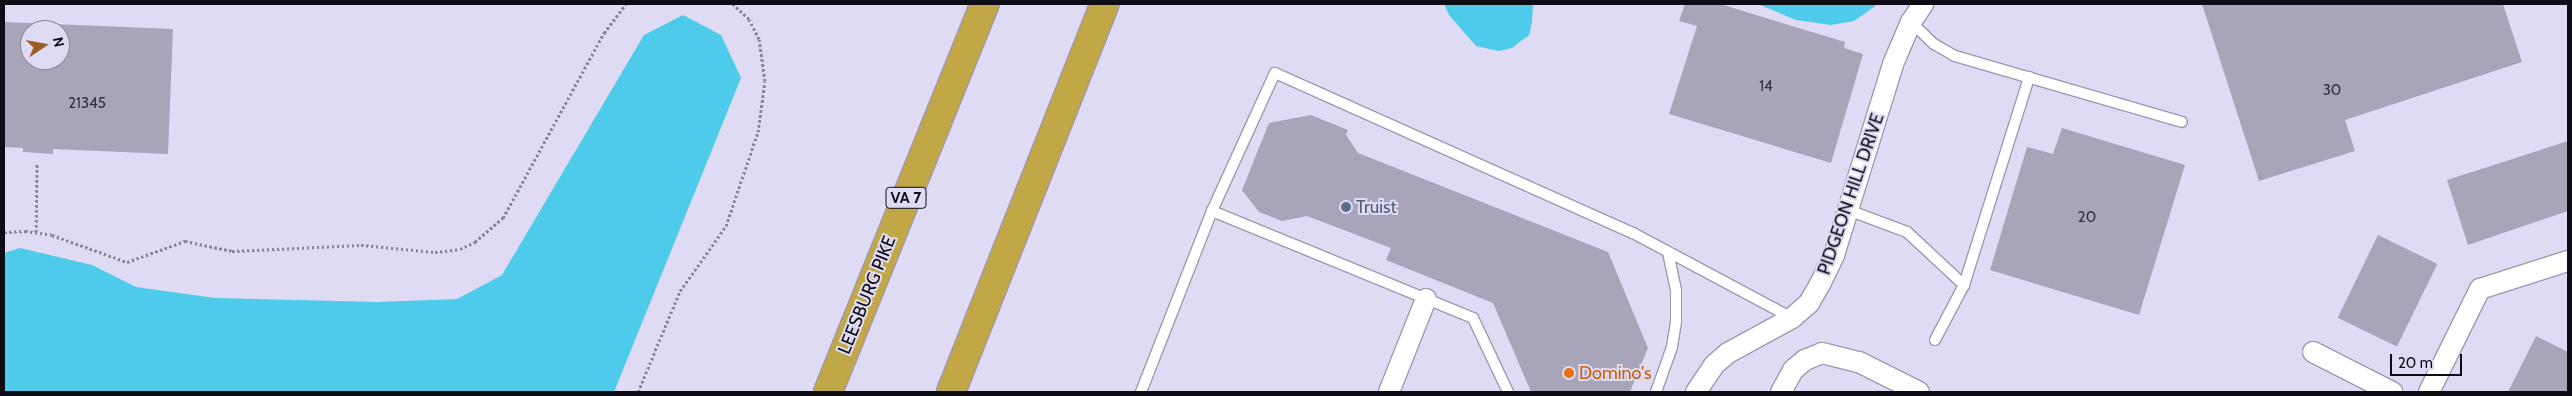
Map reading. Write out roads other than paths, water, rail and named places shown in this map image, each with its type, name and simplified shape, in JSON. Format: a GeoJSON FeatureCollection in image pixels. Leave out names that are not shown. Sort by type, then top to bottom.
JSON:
{"type":"FeatureCollection","features":[{"type":"Feature","properties":{"kind":"highway","name":"LEESBURG PIKE"},"geometry":{"type":"LineString","coordinates":[[828,392],[985,4]]}},
{"type":"Feature","properties":{"kind":"highway"},"geometry":{"type":"LineString","coordinates":[[952,392],[1105,4]]}},
{"type":"Feature","properties":{"kind":"street","name":"PIDGEON HILL DRIVE"},"geometry":{"type":"LineString","coordinates":[[1696,392],[1714,365],[1728,353],[1792,318],[1808,303],[1821,282],[1848,210],[1893,64],[1911,22],[1923,4]]}},
{"type":"Feature","properties":{"kind":"street"},"geometry":{"type":"LineString","coordinates":[[2429,392],[2480,289],[2568,261]]}},
{"type":"Feature","properties":{"kind":"street"},"geometry":{"type":"LineString","coordinates":[[1389,392],[1426,299]]}},
{"type":"Feature","properties":{"kind":"street"},"geometry":{"type":"LineString","coordinates":[[2313,352],[2392,392]]}},
{"type":"Feature","properties":{"kind":"street"},"geometry":{"type":"LineString","coordinates":[[1781,392],[1793,370],[1805,360],[1822,353],[1859,362],[1919,392]]}},
{"type":"Feature","properties":{"kind":"lane"},"geometry":{"type":"LineString","coordinates":[[1911,22],[1934,44],[1955,56],[2182,122]]}},
{"type":"Feature","properties":{"kind":"lane"},"geometry":{"type":"LineString","coordinates":[[1141,392],[1212,211],[1275,74],[1668,252],[1792,318]]}},
{"type":"Feature","properties":{"kind":"lane"},"geometry":{"type":"LineString","coordinates":[[1935,340],[1964,285],[2029,77]]}},
{"type":"Feature","properties":{"kind":"lane"},"geometry":{"type":"LineString","coordinates":[[1848,210],[1907,232],[1964,285]]}},
{"type":"Feature","properties":{"kind":"lane"},"geometry":{"type":"LineString","coordinates":[[1212,211],[1473,318],[1508,392]]}},
{"type":"Feature","properties":{"kind":"lane"},"geometry":{"type":"LineString","coordinates":[[1656,392],[1672,347],[1676,322],[1676,290],[1668,252]]}},
{"type":"Feature","properties":{"kind":"water"},"geometry":{"type":"Polygon","coordinates":[[[1444,4],[1533,4],[1529,35],[1512,48],[1499,51],[1476,46],[1449,15],[1444,4]]]}},
{"type":"Feature","properties":{"kind":"water"},"geometry":{"type":"Polygon","coordinates":[[[1758,4],[1878,4],[1854,21],[1831,25],[1796,20],[1758,4]]]}},
{"type":"Feature","properties":{"kind":"water"},"geometry":{"type":"Polygon","coordinates":[[[683,15],[721,35],[741,78],[614,392],[4,392],[4,253],[20,248],[92,265],[136,287],[215,298],[378,302],[457,299],[502,275],[644,35],[683,15]]]}},
{"type":"Feature","properties":{"kind":"place","name":"Truist"},"geometry":{"type":"Point","coordinates":[1346,207]}},
{"type":"Feature","properties":{"kind":"place","name":"Domino's"},"geometry":{"type":"Point","coordinates":[1569,373]}}]}
